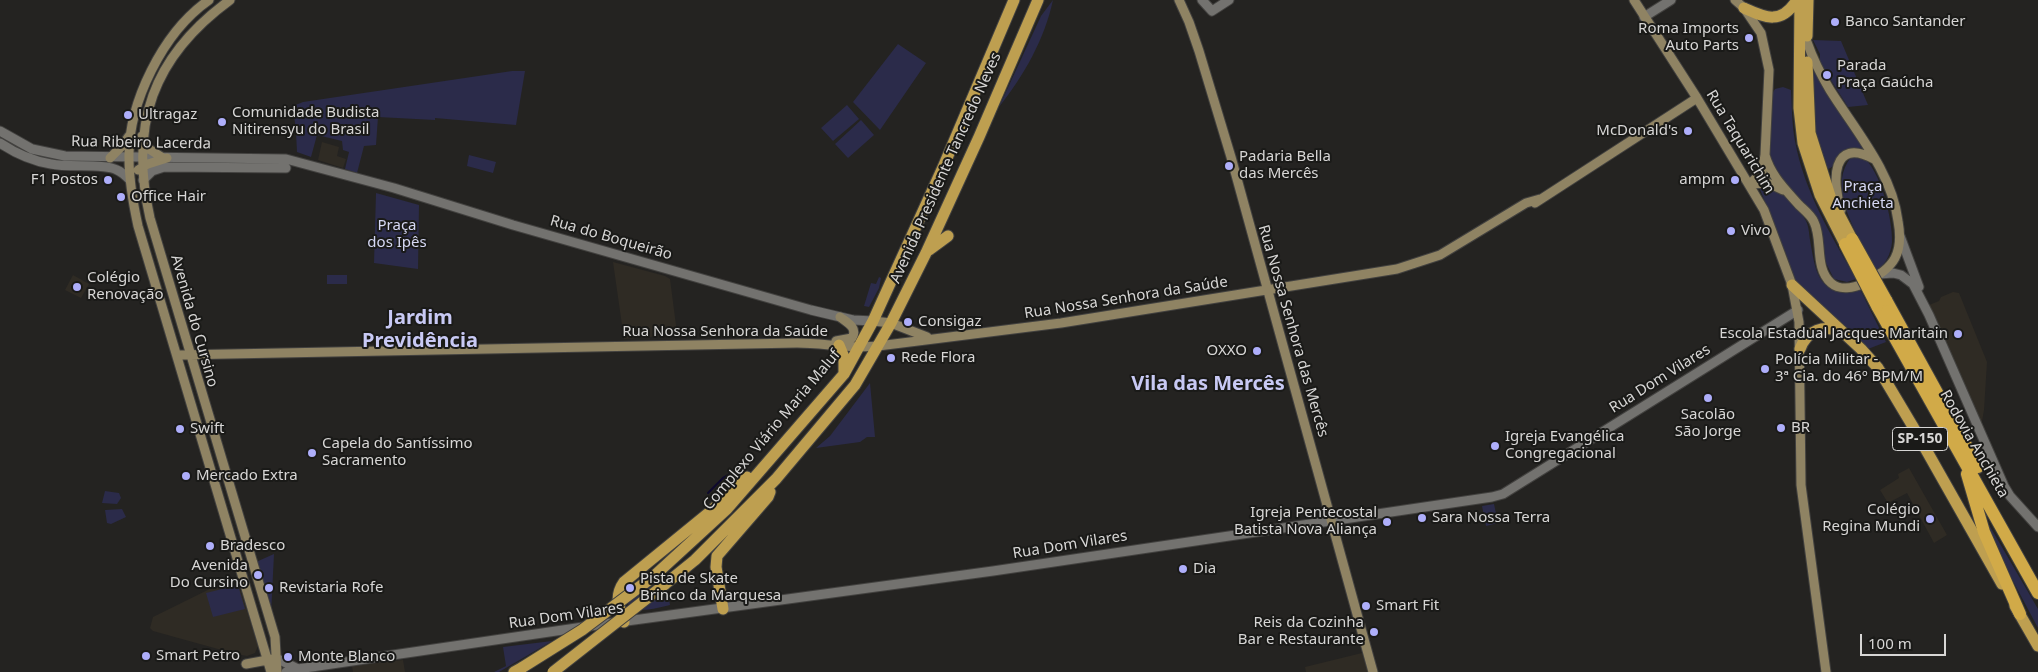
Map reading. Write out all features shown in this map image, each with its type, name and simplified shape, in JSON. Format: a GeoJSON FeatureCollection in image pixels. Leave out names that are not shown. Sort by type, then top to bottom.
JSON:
{"type":"FeatureCollection","features":[{"type":"Feature","properties":{"kind":"highway","name":"Avenida Presidente Tancredo Neves"},"geometry":{"type":"LineString","coordinates":[[859,348],[940,173],[1014,0]]}},
{"type":"Feature","properties":{"kind":"highway","name":"Avenida Presidente Tancredo Neves"},"geometry":{"type":"LineString","coordinates":[[878,346],[926,253],[1038,0]]}},
{"type":"Feature","properties":{"kind":"highway"},"geometry":{"type":"LineString","coordinates":[[1029,20],[1045,0]]}},
{"type":"Feature","properties":{"kind":"highway"},"geometry":{"type":"LineString","coordinates":[[1744,8],[1769,18],[1777,17],[1786,13],[1798,0]]}},
{"type":"Feature","properties":{"kind":"highway","name":"Rodovia Anchieta"},"geometry":{"type":"LineString","coordinates":[[1798,0],[1799,108],[1802,142],[1820,195],[2038,577]]}},
{"type":"Feature","properties":{"kind":"highway","name":"Rodovia Anchieta"},"geometry":{"type":"LineString","coordinates":[[1808,0],[1807,42],[1810,133],[1831,199],[1844,223],[1848,242]]}},
{"type":"Feature","properties":{"kind":"highway"},"geometry":{"type":"LineString","coordinates":[[926,253],[948,236]]}},
{"type":"Feature","properties":{"kind":"highway","name":"SP-150"},"geometry":{"type":"LineString","coordinates":[[1792,285],[1861,348],[1885,378],[2038,646]]}},
{"type":"Feature","properties":{"kind":"highway","name":"Rodovia Anchieta"},"geometry":{"type":"LineString","coordinates":[[1882,303],[1962,457],[2038,593]]}},
{"type":"Feature","properties":{"kind":"highway"},"geometry":{"type":"LineString","coordinates":[[1800,349],[1805,338],[1816,331],[1828,328],[1844,333]]}},
{"type":"Feature","properties":{"kind":"highway"},"geometry":{"type":"LineString","coordinates":[[839,345],[844,357],[844,374]]}},
{"type":"Feature","properties":{"kind":"highway","name":"Complexo Viário Maria Maluf"},"geometry":{"type":"LineString","coordinates":[[553,672],[695,560],[776,479],[848,394],[878,346]]}},
{"type":"Feature","properties":{"kind":"highway","name":"Complexo Viário Maria Maluf"},"geometry":{"type":"LineString","coordinates":[[518,669],[582,630],[654,576],[728,509],[844,374],[859,348]]}},
{"type":"Feature","properties":{"kind":"highway"},"geometry":{"type":"LineString","coordinates":[[1962,457],[1984,532],[2020,614]]}},
{"type":"Feature","properties":{"kind":"highway"},"geometry":{"type":"LineString","coordinates":[[624,622],[618,597],[624,582],[771,459]]}},
{"type":"Feature","properties":{"kind":"highway"},"geometry":{"type":"LineString","coordinates":[[723,608],[716,566],[717,556],[768,497],[776,479]]}},
{"type":"Feature","properties":{"kind":"main road","name":"Avenida do Cursino"},"geometry":{"type":"LineString","coordinates":[[209,0],[183,24],[166,45],[144,86],[131,134],[130,180],[138,226],[277,672]]}},
{"type":"Feature","properties":{"kind":"main road","name":"Avenida do Cursino"},"geometry":{"type":"LineString","coordinates":[[230,0],[200,24],[178,48],[154,92],[142,136],[143,180],[150,218],[189,354],[275,637],[271,672]]}},
{"type":"Feature","properties":{"kind":"main road","name":"Rua Nossa Senhora das Mercês"},"geometry":{"type":"LineString","coordinates":[[1179,0],[1189,22],[1231,157],[1373,672]]}},
{"type":"Feature","properties":{"kind":"main road","name":"Rua Taquarichim"},"geometry":{"type":"LineString","coordinates":[[1634,0],[1750,184],[1764,210],[1792,285],[1798,310],[1800,349],[1799,442],[1801,485],[1826,672]]}},
{"type":"Feature","properties":{"kind":"main road"},"geometry":{"type":"LineString","coordinates":[[1735,0],[1744,8],[1761,33],[1769,70],[1765,155],[1762,172],[1750,184]]}},
{"type":"Feature","properties":{"kind":"main road"},"geometry":{"type":"LineString","coordinates":[[1765,155],[1773,176],[1813,221],[1821,264],[1829,282],[1835,286],[1853,288],[1879,274],[1895,259],[1899,233],[1893,198],[1874,159],[1829,88],[1807,42]]}},
{"type":"Feature","properties":{"kind":"main road","name":"Rua Nossa Senhora da Saúde"},"geometry":{"type":"LineString","coordinates":[[177,355],[820,343],[859,348],[1061,323],[1346,278],[1386,275],[1434,264],[1480,239],[1697,98]]}},
{"type":"Feature","properties":{"kind":"main road"},"geometry":{"type":"LineString","coordinates":[[110,158],[131,134]]}},
{"type":"Feature","properties":{"kind":"main road"},"geometry":{"type":"LineString","coordinates":[[142,136],[149,149],[165,158]]}},
{"type":"Feature","properties":{"kind":"main road"},"geometry":{"type":"LineString","coordinates":[[1844,223],[1835,188],[1836,171],[1839,161],[1847,154],[1856,152],[1874,159]]}},
{"type":"Feature","properties":{"kind":"main road"},"geometry":{"type":"LineString","coordinates":[[130,180],[142,162]]}},
{"type":"Feature","properties":{"kind":"main road"},"geometry":{"type":"LineString","coordinates":[[1750,184],[1768,183],[1787,192]]}},
{"type":"Feature","properties":{"kind":"main road"},"geometry":{"type":"LineString","coordinates":[[820,343],[848,340],[854,336],[854,328],[840,317]]}},
{"type":"Feature","properties":{"kind":"main road","name":"Rua do Boqueirão"},"geometry":{"type":"LineString","coordinates":[[873,321],[891,324],[930,338]]}},
{"type":"Feature","properties":{"kind":"main road"},"geometry":{"type":"LineString","coordinates":[[246,664],[272,659]]}},
{"type":"Feature","properties":{"kind":"street"},"geometry":{"type":"LineString","coordinates":[[1202,0],[1212,11],[1229,0]]}},
{"type":"Feature","properties":{"kind":"street"},"geometry":{"type":"LineString","coordinates":[[1644,17],[1670,0]]}},
{"type":"Feature","properties":{"kind":"street","name":"Rua Ribeiro Lacerda"},"geometry":{"type":"LineString","coordinates":[[0,131],[32,149],[60,156],[129,158],[142,162],[165,158],[286,163]]}},
{"type":"Feature","properties":{"kind":"street","name":"Rua Ribeiro Lacerda"},"geometry":{"type":"LineString","coordinates":[[0,143],[19,154],[42,162],[63,166],[115,168],[130,180]]}},
{"type":"Feature","properties":{"kind":"street","name":"Rua do Boqueirão"},"geometry":{"type":"LineString","coordinates":[[286,163],[840,317],[873,321]]}},
{"type":"Feature","properties":{"kind":"street","name":"Rua Ribeiro Lacerda"},"geometry":{"type":"LineString","coordinates":[[143,180],[152,171],[164,166],[286,163]]}},
{"type":"Feature","properties":{"kind":"street"},"geometry":{"type":"LineString","coordinates":[[1899,233],[1929,315],[2004,486],[2010,496],[2038,527]]}},
{"type":"Feature","properties":{"kind":"street"},"geometry":{"type":"LineString","coordinates":[[1879,274],[1893,273],[1908,279],[1913,284],[1929,315]]}},
{"type":"Feature","properties":{"kind":"street","name":"Rua Dom Vilares"},"geometry":{"type":"LineString","coordinates":[[286,672],[1478,500],[1503,494],[1798,310]]}},
{"type":"Feature","properties":{"kind":"street"},"geometry":{"type":"LineString","coordinates":[[272,659],[298,669]]}},
{"type":"Feature","properties":{"kind":"shaded area"},"geometry":{"type":"Polygon","coordinates":[[[322,142],[339,147],[337,156],[346,159],[343,168],[318,160],[322,142]]]}},
{"type":"Feature","properties":{"kind":"shaded area"},"geometry":{"type":"Polygon","coordinates":[[[613,262],[670,279],[677,333],[675,335],[624,339],[613,262]]]}},
{"type":"Feature","properties":{"kind":"shaded area","name":"Colégio Renovação"},"geometry":{"type":"Polygon","coordinates":[[[73,275],[89,284],[81,298],[65,290],[73,275]]]}},
{"type":"Feature","properties":{"kind":"shaded area","name":"Escola Estadual Jacques Maritain"},"geometry":{"type":"Polygon","coordinates":[[[1953,292],[1959,293],[1987,362],[1981,427],[1929,305],[1953,292]]]}},
{"type":"Feature","properties":{"kind":"shaded area","name":"Colégio Regina Mundi"},"geometry":{"type":"Polygon","coordinates":[[[1909,468],[1947,535],[1934,543],[1907,493],[1888,503],[1880,490],[1899,478],[1898,474],[1909,468]]]}},
{"type":"Feature","properties":{"kind":"shaded area"},"geometry":{"type":"Polygon","coordinates":[[[234,577],[237,580],[258,646],[255,653],[247,656],[236,654],[153,631],[150,628],[153,617],[234,577]]]}},
{"type":"Feature","properties":{"kind":"shaded area"},"geometry":{"type":"Polygon","coordinates":[[[1362,653],[1368,672],[1306,672],[1305,667],[1362,653]]]}},
{"type":"Feature","properties":{"kind":"shaded area"},"geometry":{"type":"Polygon","coordinates":[[[403,660],[405,672],[353,672],[352,666],[403,660]]]}},
{"type":"Feature","properties":{"kind":"green space"},"geometry":{"type":"Polygon","coordinates":[[[1053,0],[1045,28],[1025,70],[999,107],[1041,16],[1053,0]]]}},
{"type":"Feature","properties":{"kind":"green space"},"geometry":{"type":"Polygon","coordinates":[[[1813,40],[1841,41],[1868,105],[1848,107],[1820,63],[1820,54],[1813,40]]]}},
{"type":"Feature","properties":{"kind":"green space"},"geometry":{"type":"Polygon","coordinates":[[[898,44],[926,63],[880,130],[853,102],[898,44]]]}},
{"type":"Feature","properties":{"kind":"green space","name":"Praça Anchieta"},"geometry":{"type":"Polygon","coordinates":[[[1814,70],[1864,148],[1851,148],[1844,151],[1832,167],[1825,170],[1814,134],[1814,70]]]}},
{"type":"Feature","properties":{"kind":"green space"},"geometry":{"type":"Polygon","coordinates":[[[512,71],[525,71],[516,125],[435,118],[435,120],[378,117],[376,145],[364,146],[357,173],[345,169],[349,152],[343,150],[342,141],[317,135],[311,157],[297,152],[293,106],[303,102],[512,71]]]}},
{"type":"Feature","properties":{"kind":"green space","name":"Praça Anchieta"},"geometry":{"type":"Polygon","coordinates":[[[1783,87],[1791,90],[1794,135],[1805,177],[1837,246],[1856,279],[1847,282],[1834,279],[1825,261],[1817,220],[1790,190],[1770,161],[1768,148],[1772,94],[1775,89],[1783,87]]]}},
{"type":"Feature","properties":{"kind":"green space"},"geometry":{"type":"Polygon","coordinates":[[[847,105],[859,119],[833,141],[821,128],[847,105]]]}},
{"type":"Feature","properties":{"kind":"green space"},"geometry":{"type":"Polygon","coordinates":[[[861,120],[874,135],[848,158],[835,144],[861,120]]]}},
{"type":"Feature","properties":{"kind":"green space"},"geometry":{"type":"Polygon","coordinates":[[[469,155],[496,162],[493,173],[467,166],[469,155]]]}},
{"type":"Feature","properties":{"kind":"green space","name":"Praça Anchieta"},"geometry":{"type":"Polygon","coordinates":[[[1862,156],[1868,162],[1880,183],[1888,208],[1892,232],[1889,255],[1876,272],[1847,212],[1842,190],[1842,178],[1845,167],[1851,157],[1862,156]]]}},
{"type":"Feature","properties":{"kind":"green space"},"geometry":{"type":"Polygon","coordinates":[[[1767,186],[1790,200],[1803,215],[1808,226],[1814,263],[1817,273],[1822,280],[1827,286],[1835,290],[1860,289],[1886,342],[1868,349],[1852,331],[1833,318],[1795,285],[1786,254],[1759,187],[1767,186]]]}},
{"type":"Feature","properties":{"kind":"green space","name":"Praça dos Ipês"},"geometry":{"type":"Polygon","coordinates":[[[376,193],[419,205],[418,269],[374,263],[376,193]]]}},
{"type":"Feature","properties":{"kind":"green space"},"geometry":{"type":"Polygon","coordinates":[[[327,275],[347,275],[347,284],[327,284],[327,275]]]}},
{"type":"Feature","properties":{"kind":"green space"},"geometry":{"type":"Polygon","coordinates":[[[879,277],[881,278],[879,288],[869,307],[864,306],[871,283],[876,284],[879,277]]]}},
{"type":"Feature","properties":{"kind":"green space"},"geometry":{"type":"Polygon","coordinates":[[[870,383],[875,437],[867,437],[860,442],[816,448],[830,436],[870,383]]]}},
{"type":"Feature","properties":{"kind":"green space"},"geometry":{"type":"Polygon","coordinates":[[[105,491],[119,493],[121,498],[117,504],[102,503],[105,491]]]}},
{"type":"Feature","properties":{"kind":"green space"},"geometry":{"type":"Polygon","coordinates":[[[1494,504],[1498,523],[1486,526],[1482,506],[1494,504]]]}},
{"type":"Feature","properties":{"kind":"green space"},"geometry":{"type":"Polygon","coordinates":[[[122,509],[126,517],[111,524],[107,523],[105,510],[122,509]]]}},
{"type":"Feature","properties":{"kind":"green space"},"geometry":{"type":"Polygon","coordinates":[[[1985,518],[2038,609],[2038,628],[1996,549],[1985,518]]]}},
{"type":"Feature","properties":{"kind":"green space"},"geometry":{"type":"Polygon","coordinates":[[[274,554],[271,614],[256,562],[274,554]]]}},
{"type":"Feature","properties":{"kind":"green space"},"geometry":{"type":"Polygon","coordinates":[[[639,579],[663,598],[668,594],[670,605],[646,610],[630,606],[626,601],[630,589],[639,579]]]}},
{"type":"Feature","properties":{"kind":"green space"},"geometry":{"type":"Polygon","coordinates":[[[238,585],[245,609],[213,617],[206,593],[238,585]]]}},
{"type":"Feature","properties":{"kind":"green space"},"geometry":{"type":"Polygon","coordinates":[[[552,641],[499,672],[494,672],[506,666],[503,647],[552,641]]]}},
{"type":"Feature","properties":{"kind":"waterway"},"geometry":{"type":"LineString","coordinates":[[708,493],[723,478],[743,467]]}},
{"type":"Feature","properties":{"kind":"place","name":"Banco Santander"},"geometry":{"type":"Point","coordinates":[1835,22]}},
{"type":"Feature","properties":{"kind":"place","name":"Roma Imports Auto Parts"},"geometry":{"type":"Point","coordinates":[1749,38]}},
{"type":"Feature","properties":{"kind":"place","name":"Parada Praça Gaúcha"},"geometry":{"type":"Point","coordinates":[1827,75]}},
{"type":"Feature","properties":{"kind":"place","name":"Ultragaz"},"geometry":{"type":"Point","coordinates":[128,115]}},
{"type":"Feature","properties":{"kind":"place","name":"Comunidade Budista Nitirensyu do Brasil"},"geometry":{"type":"Point","coordinates":[222,122]}},
{"type":"Feature","properties":{"kind":"place","name":"McDonald's"},"geometry":{"type":"Point","coordinates":[1688,131]}},
{"type":"Feature","properties":{"kind":"place","name":"Padaria Bella das Mercês"},"geometry":{"type":"Point","coordinates":[1229,166]}},
{"type":"Feature","properties":{"kind":"place","name":"F1 Postos"},"geometry":{"type":"Point","coordinates":[108,180]}},
{"type":"Feature","properties":{"kind":"place","name":"ampm"},"geometry":{"type":"Point","coordinates":[1735,180]}},
{"type":"Feature","properties":{"kind":"place","name":"Office Hair"},"geometry":{"type":"Point","coordinates":[121,197]}},
{"type":"Feature","properties":{"kind":"place","name":"Vivo"},"geometry":{"type":"Point","coordinates":[1731,231]}},
{"type":"Feature","properties":{"kind":"place","name":"Colégio Renovação"},"geometry":{"type":"Point","coordinates":[77,287]}},
{"type":"Feature","properties":{"kind":"place","name":"Consigaz"},"geometry":{"type":"Point","coordinates":[908,322]}},
{"type":"Feature","properties":{"kind":"place","name":"Escola Estadual Jacques Maritain"},"geometry":{"type":"Point","coordinates":[1958,334]}},
{"type":"Feature","properties":{"kind":"place","name":"OXXO"},"geometry":{"type":"Point","coordinates":[1257,351]}},
{"type":"Feature","properties":{"kind":"place","name":"Rede Flora"},"geometry":{"type":"Point","coordinates":[891,358]}},
{"type":"Feature","properties":{"kind":"place","name":"Polícia Militar - 3ª Cia. do 46º BPM/M"},"geometry":{"type":"Point","coordinates":[1765,369]}},
{"type":"Feature","properties":{"kind":"place","name":"Sacolão São Jorge"},"geometry":{"type":"Point","coordinates":[1708,398]}},
{"type":"Feature","properties":{"kind":"place","name":"BR"},"geometry":{"type":"Point","coordinates":[1781,428]}},
{"type":"Feature","properties":{"kind":"place","name":"Swift"},"geometry":{"type":"Point","coordinates":[180,429]}},
{"type":"Feature","properties":{"kind":"place","name":"Igreja Evangélica Congregacional"},"geometry":{"type":"Point","coordinates":[1495,446]}},
{"type":"Feature","properties":{"kind":"place","name":"Capela do Santíssimo Sacramento"},"geometry":{"type":"Point","coordinates":[312,453]}},
{"type":"Feature","properties":{"kind":"place","name":"Mercado Extra"},"geometry":{"type":"Point","coordinates":[186,476]}},
{"type":"Feature","properties":{"kind":"place","name":"Sara Nossa Terra"},"geometry":{"type":"Point","coordinates":[1422,518]}},
{"type":"Feature","properties":{"kind":"place","name":"Colégio Regina Mundi"},"geometry":{"type":"Point","coordinates":[1930,519]}},
{"type":"Feature","properties":{"kind":"place","name":"Igreja Pentecostal Batista Nova Aliança"},"geometry":{"type":"Point","coordinates":[1387,522]}},
{"type":"Feature","properties":{"kind":"place","name":"Bradesco"},"geometry":{"type":"Point","coordinates":[210,546]}},
{"type":"Feature","properties":{"kind":"place","name":"Dia"},"geometry":{"type":"Point","coordinates":[1183,569]}},
{"type":"Feature","properties":{"kind":"place","name":"Avenida Do Cursino"},"geometry":{"type":"Point","coordinates":[258,575]}},
{"type":"Feature","properties":{"kind":"place","name":"Revistaria Rofe"},"geometry":{"type":"Point","coordinates":[269,588]}},
{"type":"Feature","properties":{"kind":"place","name":"Pista de Skate Brinco da Marquesa"},"geometry":{"type":"Point","coordinates":[630,588]}},
{"type":"Feature","properties":{"kind":"place","name":"Smart Fit"},"geometry":{"type":"Point","coordinates":[1366,606]}},
{"type":"Feature","properties":{"kind":"place","name":"Reis da Cozinha Bar e Restaurante"},"geometry":{"type":"Point","coordinates":[1374,632]}},
{"type":"Feature","properties":{"kind":"place","name":"Smart Petro"},"geometry":{"type":"Point","coordinates":[146,656]}},
{"type":"Feature","properties":{"kind":"place","name":"Monte Blanco"},"geometry":{"type":"Point","coordinates":[288,657]}},
{"type":"Feature","properties":{"kind":"district","name":"Jardim Previdência"},"geometry":{"type":"Point","coordinates":[420,330]}},
{"type":"Feature","properties":{"kind":"district","name":"Vila das Mercês"},"geometry":{"type":"Point","coordinates":[1208,384]}}]}
